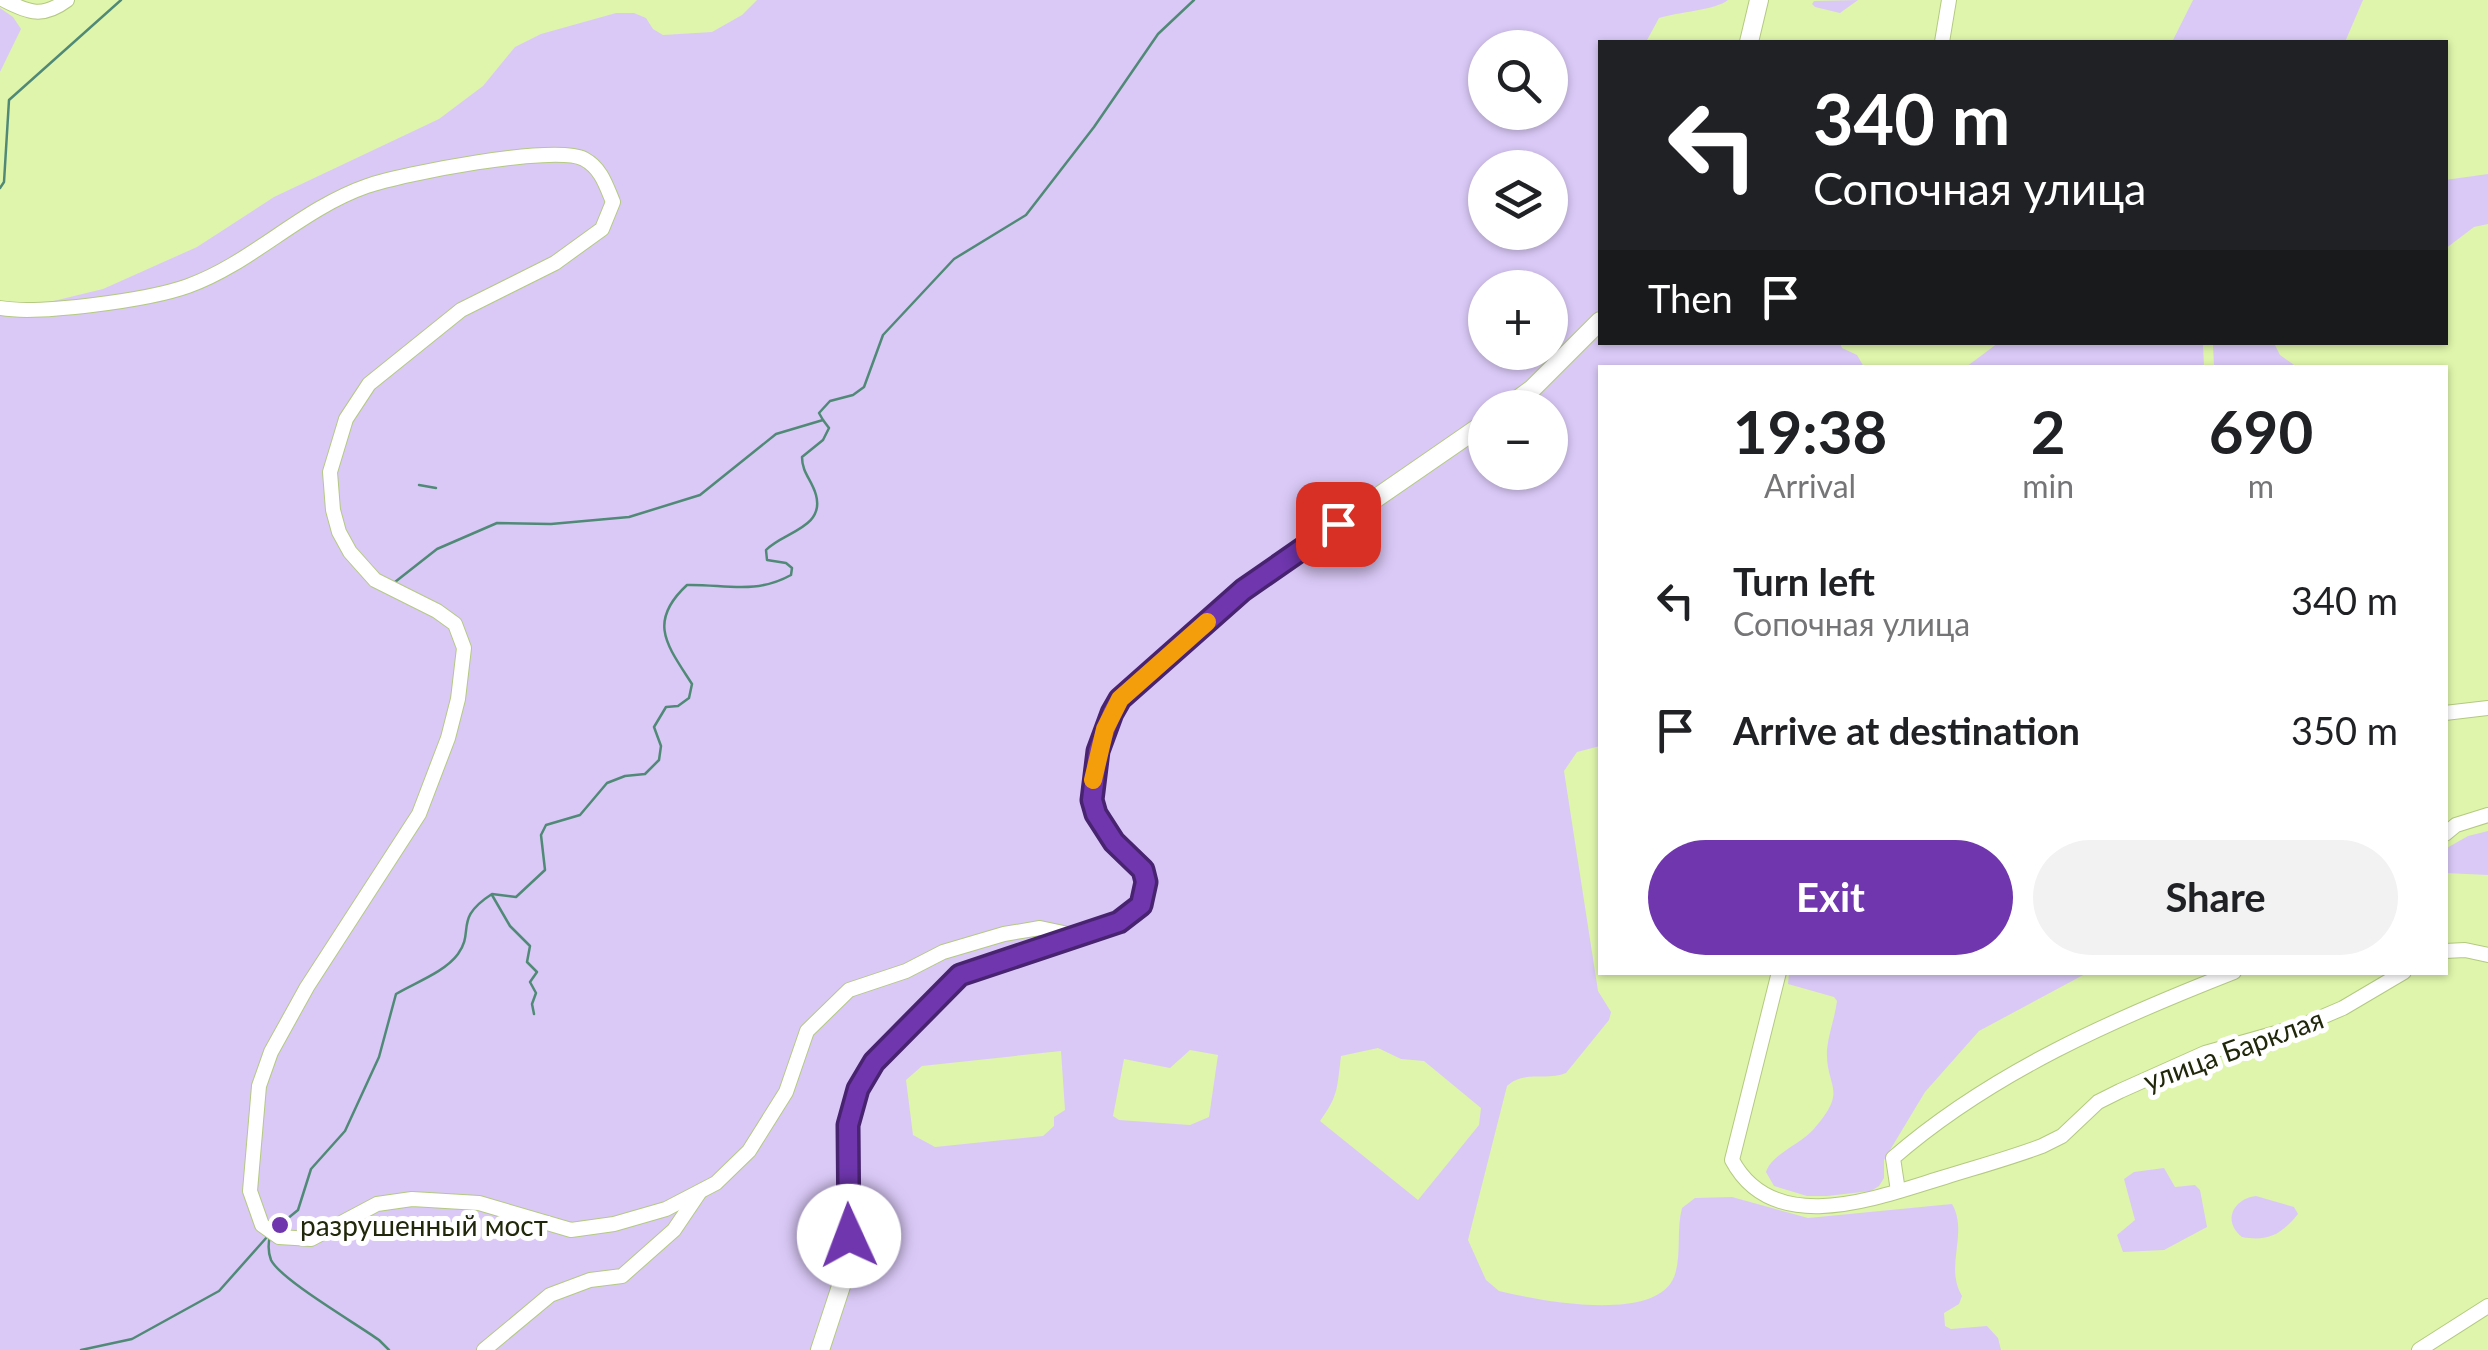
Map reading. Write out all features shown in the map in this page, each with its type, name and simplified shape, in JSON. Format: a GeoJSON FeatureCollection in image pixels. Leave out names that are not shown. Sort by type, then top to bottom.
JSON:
{"type":"FeatureCollection","features":[{"type":"Feature","properties":{"kind":"main road"},"geometry":{"type":"LineString","coordinates":[[1749,40],[1759,0]]}},
{"type":"Feature","properties":{"kind":"main road"},"geometry":{"type":"LineString","coordinates":[[1531,390],[1598,322]]}},
{"type":"Feature","properties":{"kind":"main road"},"geometry":{"type":"LineString","coordinates":[[820,1350],[845,1274],[849,1236],[848,1125],[858,1089],[866,1076],[923,1010],[960,975],[1119,922],[1135,913],[1145,894],[1143,870],[1114,842],[1092,800],[1098,751],[1120,699],[1243,590],[1468,434]]}},
{"type":"Feature","properties":{"kind":"street"},"geometry":{"type":"LineString","coordinates":[[4,0],[26,12],[38,13],[47,13],[67,0]]}},
{"type":"Feature","properties":{"kind":"street"},"geometry":{"type":"LineString","coordinates":[[1942,40],[1949,0]]}},
{"type":"Feature","properties":{"kind":"street"},"geometry":{"type":"LineString","coordinates":[[0,308],[21,312],[58,308],[187,286],[238,262],[296,222],[366,186],[502,158],[570,156],[584,160],[602,174],[613,202],[602,229],[555,263],[461,310],[369,384],[346,419],[330,472],[333,510],[350,552],[374,580],[437,610],[456,624],[464,648],[458,699],[448,738],[419,814],[307,987],[272,1052],[259,1086],[250,1191],[262,1224],[280,1238],[311,1239],[376,1204],[412,1199],[480,1203],[571,1230],[614,1224],[666,1208],[716,1183],[749,1151],[786,1092],[806,1030],[849,990],[906,971],[943,952],[1004,934],[1040,928],[1073,935]]}},
{"type":"Feature","properties":{"kind":"street"},"geometry":{"type":"LineString","coordinates":[[2448,713],[2488,708]]}},
{"type":"Feature","properties":{"kind":"street"},"geometry":{"type":"LineString","coordinates":[[2448,832],[2456,825],[2488,816]]}},
{"type":"Feature","properties":{"kind":"street"},"geometry":{"type":"LineString","coordinates":[[2448,951],[2487,954]]}},
{"type":"Feature","properties":{"kind":"street","name":"улица Барклая"},"geometry":{"type":"LineString","coordinates":[[1778,975],[1732,1160],[1748,1186],[1781,1202],[1809,1207],[1846,1204],[1898,1191],[2042,1146],[2062,1136],[2098,1102],[2120,1091],[2206,1053],[2301,1026],[2343,1008],[2399,975]]}},
{"type":"Feature","properties":{"kind":"street"},"geometry":{"type":"LineString","coordinates":[[1898,1191],[1893,1158],[1999,1082],[2102,1025],[2227,975]]}},
{"type":"Feature","properties":{"kind":"street"},"geometry":{"type":"LineString","coordinates":[[484,1350],[550,1295],[590,1280],[622,1276],[674,1230],[700,1192]]}},
{"type":"Feature","properties":{"kind":"street"},"geometry":{"type":"LineString","coordinates":[[2420,1350],[2488,1306]]}},
{"type":"Feature","properties":{"kind":"shaded area"},"geometry":{"type":"Polygon","coordinates":[[[757,0],[1728,0],[1659,18],[1647,40],[1598,40],[1598,345],[1841,345],[1857,355],[1863,365],[1598,365],[1598,747],[1577,752],[1564,771],[1598,991],[1611,1012],[1609,1020],[1566,1073],[1521,1078],[1507,1086],[1468,1240],[1486,1280],[1499,1291],[1566,1303],[1620,1304],[1644,1300],[1663,1291],[1674,1277],[1682,1208],[1695,1198],[1732,1197],[1808,1218],[1952,1204],[1958,1226],[1955,1273],[1962,1296],[1959,1304],[1944,1313],[1945,1326],[1987,1326],[1998,1338],[2001,1350],[0,1350],[0,314],[103,289],[197,247],[274,197],[439,119],[483,86],[515,47],[541,34],[616,13],[634,13],[646,18],[663,35],[712,32],[742,15],[757,0]],[[1378,1048],[1341,1056],[1334,1097],[1320,1121],[1418,1200],[1479,1125],[1481,1108],[1424,1061],[1401,1059],[1378,1048]],[[1190,1050],[1170,1068],[1124,1059],[1113,1116],[1119,1120],[1190,1125],[1209,1117],[1218,1055],[1190,1050]],[[1061,1051],[922,1066],[906,1080],[913,1135],[935,1147],[1043,1136],[1054,1126],[1054,1117],[1065,1110],[1061,1051]]]}},
{"type":"Feature","properties":{"kind":"shaded area"},"geometry":{"type":"Polygon","coordinates":[[[1858,0],[1840,13],[1812,4],[1814,1],[1858,0]]]}},
{"type":"Feature","properties":{"kind":"shaded area"},"geometry":{"type":"Polygon","coordinates":[[[2193,0],[2363,0],[2346,40],[2173,40],[2193,0]]]}},
{"type":"Feature","properties":{"kind":"shaded area"},"geometry":{"type":"Polygon","coordinates":[[[0,8],[21,29],[0,72],[0,8]]]}},
{"type":"Feature","properties":{"kind":"shaded area"},"geometry":{"type":"Polygon","coordinates":[[[2488,174],[2488,224],[2474,227],[2448,247],[2448,180],[2488,174]]]}},
{"type":"Feature","properties":{"kind":"shaded area"},"geometry":{"type":"Polygon","coordinates":[[[1995,345],[2203,345],[2204,365],[1969,365],[1995,345]]]}},
{"type":"Feature","properties":{"kind":"shaded area"},"geometry":{"type":"Polygon","coordinates":[[[2213,345],[2275,345],[2280,355],[2294,365],[2214,365],[2213,345]]]}},
{"type":"Feature","properties":{"kind":"shaded area"},"geometry":{"type":"Polygon","coordinates":[[[2488,831],[2488,875],[2448,873],[2448,847],[2488,831]]]}},
{"type":"Feature","properties":{"kind":"shaded area"},"geometry":{"type":"Polygon","coordinates":[[[1789,975],[2083,975],[1979,1031],[1925,1092],[1884,1160],[1884,1178],[1879,1186],[1871,1191],[1827,1196],[1807,1196],[1774,1186],[1766,1172],[1774,1160],[1813,1130],[1833,1096],[1827,1049],[1837,1001],[1788,984],[1789,975]]]}},
{"type":"Feature","properties":{"kind":"shaded area"},"geometry":{"type":"Polygon","coordinates":[[[2164,1168],[2175,1187],[2195,1185],[2200,1190],[2207,1227],[2164,1250],[2123,1252],[2117,1235],[2135,1220],[2124,1179],[2134,1172],[2164,1168]]]}},
{"type":"Feature","properties":{"kind":"shaded area"},"geometry":{"type":"Polygon","coordinates":[[[2256,1196],[2294,1207],[2298,1214],[2274,1235],[2242,1237],[2233,1224],[2233,1212],[2241,1201],[2256,1196]]]}},
{"type":"Feature","properties":{"kind":"waterway"},"geometry":{"type":"LineString","coordinates":[[0,188],[4,182],[9,100],[121,0]]}},
{"type":"Feature","properties":{"kind":"waterway"},"geometry":{"type":"LineString","coordinates":[[395,582],[437,549],[497,523],[551,524],[629,517],[700,495],[776,434],[823,420],[819,413],[830,401],[853,395],[864,387],[883,335],[954,259],[1026,215],[1094,127],[1158,34],[1194,0]]}},
{"type":"Feature","properties":{"kind":"waterway"},"geometry":{"type":"LineString","coordinates":[[276,1228],[298,1210],[311,1169],[345,1131],[379,1057],[396,994],[437,972],[458,954],[469,918],[480,903],[492,894],[516,897],[545,870],[541,835],[546,825],[580,815],[607,783],[645,774],[659,760],[661,746],[654,727],[666,707],[678,706],[689,698],[692,684],[665,634],[667,611],[675,598],[687,585],[752,587],[791,575],[792,568],[786,563],[767,560],[766,550],[814,515],[816,495],[802,457],[823,440],[829,428],[823,420]]}},
{"type":"Feature","properties":{"kind":"waterway"},"geometry":{"type":"LineString","coordinates":[[419,485],[436,488]]}},
{"type":"Feature","properties":{"kind":"waterway"},"geometry":{"type":"LineString","coordinates":[[492,895],[510,926],[530,946],[527,962],[537,972],[530,982],[536,993],[534,1014]]}},
{"type":"Feature","properties":{"kind":"waterway"},"geometry":{"type":"LineString","coordinates":[[270,1236],[269,1254],[278,1269],[389,1350]]}},
{"type":"Feature","properties":{"kind":"waterway"},"geometry":{"type":"LineString","coordinates":[[81,1350],[132,1339],[219,1291],[267,1237]]}},
{"type":"Feature","properties":{"kind":"slow traffic"},"geometry":{"type":"LineString","coordinates":[[1093,780],[1105,729],[1120,699],[1207,622]]}},
{"type":"Feature","properties":{"kind":"place","name":"разрушенный мост"},"geometry":{"type":"Point","coordinates":[280,1225]}},
{"type":"Feature","properties":{"kind":"route"},"geometry":{"type":"LineString","coordinates":[[849,1236],[848,1125],[858,1089],[874,1062],[960,975],[1119,922],[1141,905],[1146,882],[1143,870],[1114,842],[1092,800],[1098,751],[1120,699],[1243,590],[1338,524]]}}]}
